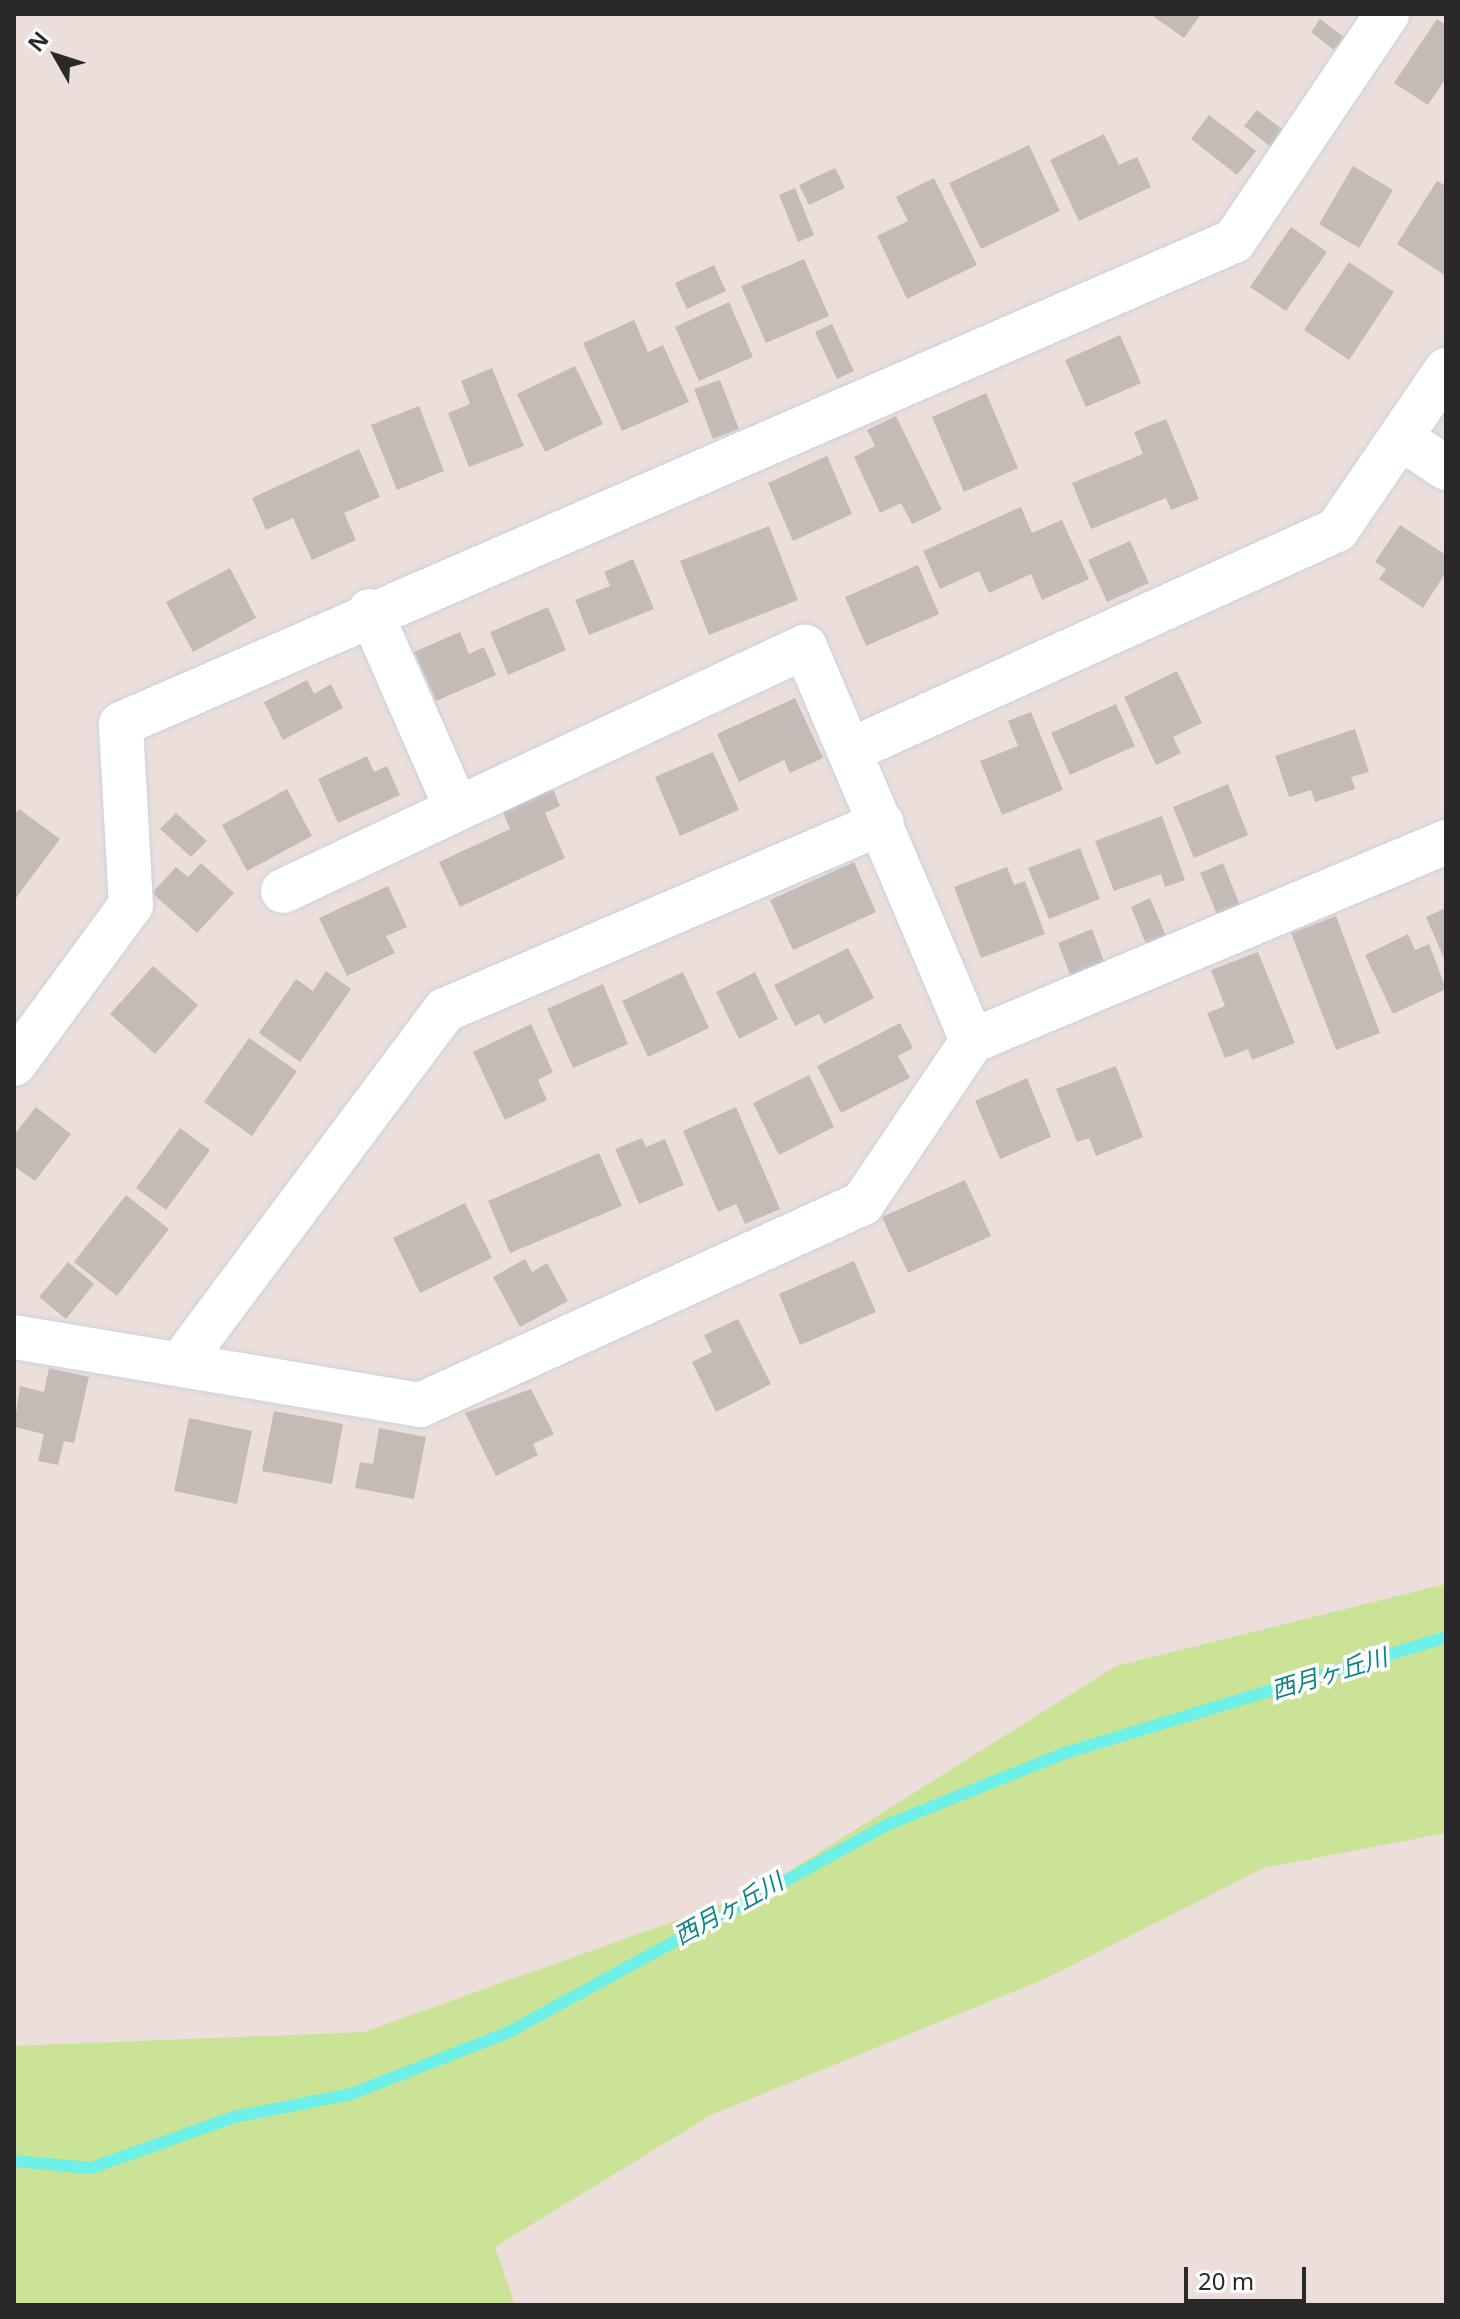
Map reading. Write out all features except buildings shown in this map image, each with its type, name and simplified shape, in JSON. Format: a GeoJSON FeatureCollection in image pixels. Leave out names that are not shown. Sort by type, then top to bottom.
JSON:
{"type":"FeatureCollection","features":[{"type":"Feature","properties":{"kind":"street"},"geometry":{"type":"LineString","coordinates":[[14,1064],[131,905],[121,724],[370,611],[1234,241],[1387,14]]}},
{"type":"Feature","properties":{"kind":"street"},"geometry":{"type":"LineString","coordinates":[[851,750],[1337,530],[1446,370]]}},
{"type":"Feature","properties":{"kind":"street"},"geometry":{"type":"LineString","coordinates":[[1401,438],[1446,468]]}},
{"type":"Feature","properties":{"kind":"street"},"geometry":{"type":"LineString","coordinates":[[370,611],[457,809]]}},
{"type":"Feature","properties":{"kind":"street"},"geometry":{"type":"LineString","coordinates":[[283,891],[805,647],[972,1041]]}},
{"type":"Feature","properties":{"kind":"street"},"geometry":{"type":"LineString","coordinates":[[180,1364],[445,1010],[882,823]]}},
{"type":"Feature","properties":{"kind":"street"},"geometry":{"type":"LineString","coordinates":[[14,1337],[420,1405],[862,1204],[972,1041],[1446,842]]}},
{"type":"Feature","properties":{"kind":"green space"},"geometry":{"type":"Polygon","coordinates":[[[1446,1584],[1446,1833],[1264,1868],[1047,1978],[711,2115],[495,2247],[515,2305],[14,2305],[14,2046],[364,2032],[756,1892],[1116,1666],[1446,1584]]]}},
{"type":"Feature","properties":{"kind":"waterway","name":"西月ヶ丘川"},"geometry":{"type":"LineString","coordinates":[[14,2161],[91,2168],[234,2117],[351,2094],[509,2032],[889,1824],[1065,1753],[1446,1637]]}}]}
